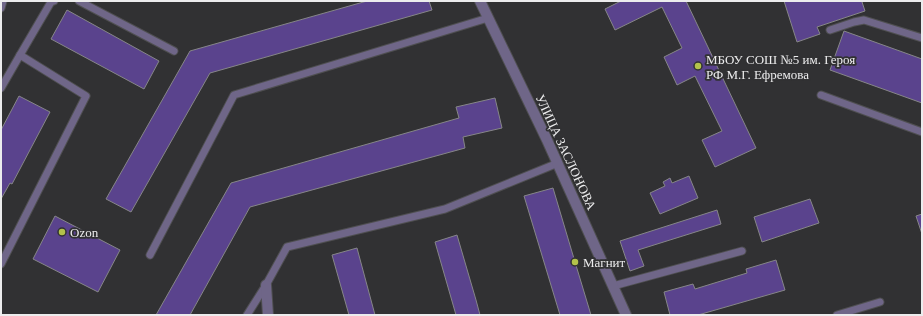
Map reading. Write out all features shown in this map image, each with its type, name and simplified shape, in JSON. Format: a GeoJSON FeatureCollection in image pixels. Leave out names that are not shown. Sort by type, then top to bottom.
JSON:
{"type":"FeatureCollection","features":[{"type":"Feature","properties":{"kind":"street","name":"УЛИЦА ЗАСЛОНОВА"},"geometry":{"type":"LineString","coordinates":[[480,1],[558,163],[626,315]]}},
{"type":"Feature","properties":{"kind":"street"},"geometry":{"type":"LineString","coordinates":[[266,285],[268,315]]}},
{"type":"Feature","properties":{"kind":"lane"},"geometry":{"type":"LineString","coordinates":[[1,8],[3,1]]}},
{"type":"Feature","properties":{"kind":"lane"},"geometry":{"type":"LineString","coordinates":[[1,88],[51,2],[54,1]]}},
{"type":"Feature","properties":{"kind":"lane"},"geometry":{"type":"LineString","coordinates":[[79,1],[174,50]]}},
{"type":"Feature","properties":{"kind":"lane"},"geometry":{"type":"LineString","coordinates":[[150,255],[234,95],[488,18]]}},
{"type":"Feature","properties":{"kind":"lane"},"geometry":{"type":"LineString","coordinates":[[830,30],[864,20],[922,38]]}},
{"type":"Feature","properties":{"kind":"lane"},"geometry":{"type":"LineString","coordinates":[[1,264],[86,96],[20,55]]}},
{"type":"Feature","properties":{"kind":"lane"},"geometry":{"type":"LineString","coordinates":[[821,95],[922,132]]}},
{"type":"Feature","properties":{"kind":"lane"},"geometry":{"type":"LineString","coordinates":[[247,315],[287,247],[445,209],[558,163]]}},
{"type":"Feature","properties":{"kind":"lane"},"geometry":{"type":"LineString","coordinates":[[613,286],[742,251]]}},
{"type":"Feature","properties":{"kind":"lane"},"geometry":{"type":"LineString","coordinates":[[837,315],[880,302]]}},
{"type":"Feature","properties":{"kind":"building"},"geometry":{"type":"Polygon","coordinates":[[[367,1],[429,1],[432,10],[210,73],[131,212],[106,199],[190,51],[367,1]]]}},
{"type":"Feature","properties":{"kind":"building"},"geometry":{"type":"Polygon","coordinates":[[[621,1],[686,1],[756,148],[715,167],[702,140],[722,131],[695,76],[677,85],[664,57],[682,48],[662,7],[615,30],[605,9],[621,1]]]}},
{"type":"Feature","properties":{"kind":"building"},"geometry":{"type":"Polygon","coordinates":[[[784,1],[865,1],[862,2],[865,11],[817,27],[820,34],[797,42],[784,1]]]}},
{"type":"Feature","properties":{"kind":"building"},"geometry":{"type":"Polygon","coordinates":[[[67,10],[159,61],[144,89],[51,39],[67,10]]]}},
{"type":"Feature","properties":{"kind":"building"},"geometry":{"type":"Polygon","coordinates":[[[844,31],[922,59],[922,103],[830,70],[844,31]]]}},
{"type":"Feature","properties":{"kind":"building"},"geometry":{"type":"Polygon","coordinates":[[[19,96],[50,112],[12,184],[10,183],[1,199],[1,130],[19,96]]]}},
{"type":"Feature","properties":{"kind":"building"},"geometry":{"type":"Polygon","coordinates":[[[495,98],[502,128],[463,137],[465,148],[250,207],[190,315],[156,315],[231,183],[459,118],[456,107],[495,98]]]}},
{"type":"Feature","properties":{"kind":"building"},"geometry":{"type":"Polygon","coordinates":[[[689,176],[698,198],[660,214],[650,193],[665,186],[663,182],[670,178],[672,183],[689,176]]]}},
{"type":"Feature","properties":{"kind":"building"},"geometry":{"type":"Polygon","coordinates":[[[553,188],[591,315],[560,315],[524,196],[553,188]]]}},
{"type":"Feature","properties":{"kind":"building"},"geometry":{"type":"Polygon","coordinates":[[[810,199],[819,223],[762,242],[754,217],[810,199]]]}},
{"type":"Feature","properties":{"kind":"building"},"geometry":{"type":"Polygon","coordinates":[[[717,210],[721,224],[638,250],[644,266],[630,271],[620,241],[717,210]]]}},
{"type":"Feature","properties":{"kind":"building"},"geometry":{"type":"Polygon","coordinates":[[[922,214],[922,234],[916,216],[922,214]]]}},
{"type":"Feature","properties":{"kind":"building"},"geometry":{"type":"Polygon","coordinates":[[[55,216],[120,250],[98,292],[33,259],[55,216]]]}},
{"type":"Feature","properties":{"kind":"building"},"geometry":{"type":"Polygon","coordinates":[[[457,235],[480,315],[456,315],[435,242],[457,235]]]}},
{"type":"Feature","properties":{"kind":"building"},"geometry":{"type":"Polygon","coordinates":[[[357,248],[375,315],[349,315],[332,255],[357,248]]]}},
{"type":"Feature","properties":{"kind":"building"},"geometry":{"type":"Polygon","coordinates":[[[776,260],[785,290],[698,315],[670,315],[664,292],[693,284],[695,289],[747,273],[746,269],[776,260]]]}},
{"type":"Feature","properties":{"kind":"place","name":"МБОУ СОШ №5 им. Героя РФ М.Г. Ефремова"},"geometry":{"type":"Point","coordinates":[698,66]}},
{"type":"Feature","properties":{"kind":"place","name":"Ozon"},"geometry":{"type":"Point","coordinates":[62,232]}},
{"type":"Feature","properties":{"kind":"place","name":"Магнит"},"geometry":{"type":"Point","coordinates":[575,262]}}]}
